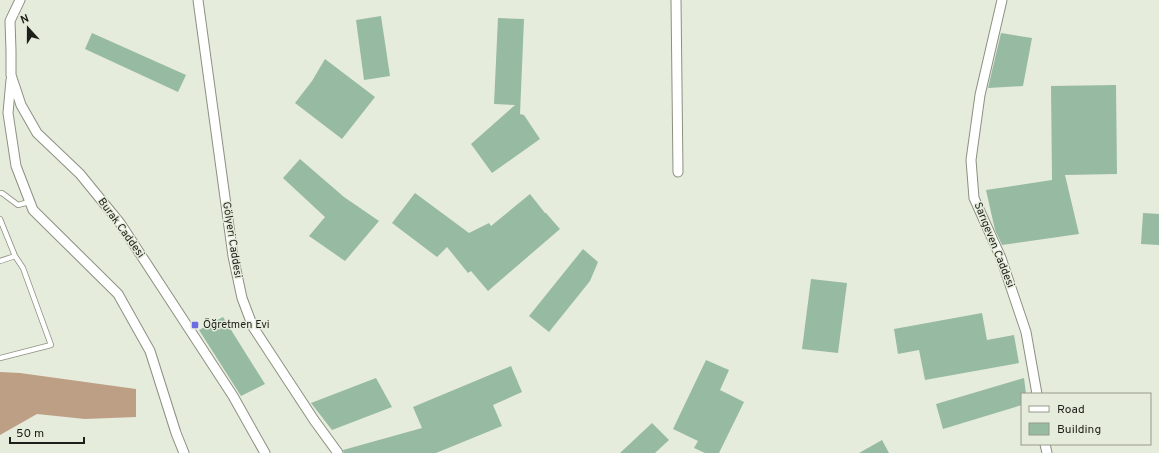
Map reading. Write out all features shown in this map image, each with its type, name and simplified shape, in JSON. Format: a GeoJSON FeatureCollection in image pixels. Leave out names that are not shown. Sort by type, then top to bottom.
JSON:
{"type":"FeatureCollection","features":[{"type":"Feature","properties":{"kind":"street","name":"Burak Caddesi"},"geometry":{"type":"LineString","coordinates":[[20,0],[10,21],[11,74],[21,105],[37,133],[80,174],[120,223],[233,396],[265,453]]}},
{"type":"Feature","properties":{"kind":"street","name":"Gölyeri Caddesi"},"geometry":{"type":"LineString","coordinates":[[198,0],[233,256],[242,298],[253,327],[314,420],[338,453]]}},
{"type":"Feature","properties":{"kind":"street"},"geometry":{"type":"LineString","coordinates":[[676,0],[678,172]]}},
{"type":"Feature","properties":{"kind":"street","name":"Sarıgeven Caddesi"},"geometry":{"type":"LineString","coordinates":[[1002,0],[980,95],[971,160],[974,198],[1001,258],[1026,332],[1037,393]]}},
{"type":"Feature","properties":{"kind":"street"},"geometry":{"type":"LineString","coordinates":[[11,74],[8,113],[16,166],[29,202],[33,210],[118,294],[150,351],[184,453]]}},
{"type":"Feature","properties":{"kind":"lane"},"geometry":{"type":"LineString","coordinates":[[0,193],[18,205],[29,202]]}},
{"type":"Feature","properties":{"kind":"lane"},"geometry":{"type":"LineString","coordinates":[[0,219],[15,256],[23,268],[51,345],[0,358]]}},
{"type":"Feature","properties":{"kind":"lane"},"geometry":{"type":"LineString","coordinates":[[0,261],[15,256]]}},
{"type":"Feature","properties":{"kind":"shaded area"},"geometry":{"type":"Polygon","coordinates":[[[0,372],[20,373],[136,389],[136,417],[85,419],[37,414],[0,435],[0,372]]]}},
{"type":"Feature","properties":{"kind":"building"},"geometry":{"type":"Polygon","coordinates":[[[381,16],[390,76],[364,80],[356,20],[381,16]]]}},
{"type":"Feature","properties":{"kind":"building"},"geometry":{"type":"Polygon","coordinates":[[[498,18],[524,19],[520,114],[524,115],[540,139],[492,173],[471,144],[515,105],[494,104],[498,18]]]}},
{"type":"Feature","properties":{"kind":"building"},"geometry":{"type":"Polygon","coordinates":[[[92,33],[186,75],[178,92],[85,49],[92,33]]]}},
{"type":"Feature","properties":{"kind":"building"},"geometry":{"type":"Polygon","coordinates":[[[1001,33],[1032,38],[1023,86],[988,88],[1001,33]]]}},
{"type":"Feature","properties":{"kind":"building"},"geometry":{"type":"Polygon","coordinates":[[[325,59],[375,97],[342,139],[295,103],[312,81],[325,59]]]}},
{"type":"Feature","properties":{"kind":"building"},"geometry":{"type":"Polygon","coordinates":[[[1116,85],[1117,174],[1065,175],[1079,234],[1002,245],[995,230],[986,190],[1052,180],[1051,86],[1116,85]]]}},
{"type":"Feature","properties":{"kind":"building"},"geometry":{"type":"Polygon","coordinates":[[[300,159],[344,197],[379,221],[345,261],[309,236],[325,217],[283,178],[300,159]]]}},
{"type":"Feature","properties":{"kind":"building"},"geometry":{"type":"Polygon","coordinates":[[[415,193],[469,233],[489,223],[491,226],[530,194],[560,229],[488,291],[471,271],[468,273],[447,247],[437,257],[392,223],[415,193]]]}},
{"type":"Feature","properties":{"kind":"building"},"geometry":{"type":"Polygon","coordinates":[[[1143,213],[1159,214],[1159,245],[1141,244],[1143,213]]]}},
{"type":"Feature","properties":{"kind":"building"},"geometry":{"type":"Polygon","coordinates":[[[583,249],[598,262],[590,281],[549,332],[529,316],[583,249]]]}},
{"type":"Feature","properties":{"kind":"building"},"geometry":{"type":"Polygon","coordinates":[[[811,279],[847,283],[838,353],[802,349],[811,279]]]}},
{"type":"Feature","properties":{"kind":"building"},"geometry":{"type":"Polygon","coordinates":[[[982,313],[987,340],[1014,335],[1019,363],[925,380],[919,350],[898,354],[894,329],[982,313]]]}},
{"type":"Feature","properties":{"kind":"building"},"geometry":{"type":"Polygon","coordinates":[[[223,317],[265,384],[241,396],[199,330],[223,317]]]}},
{"type":"Feature","properties":{"kind":"building"},"geometry":{"type":"Polygon","coordinates":[[[706,360],[729,370],[720,390],[744,402],[719,453],[705,453],[694,448],[698,441],[673,429],[706,360]]]}},
{"type":"Feature","properties":{"kind":"building"},"geometry":{"type":"Polygon","coordinates":[[[511,366],[522,392],[493,405],[502,426],[436,453],[344,453],[343,450],[422,428],[413,407],[511,366]]]}},
{"type":"Feature","properties":{"kind":"building"},"geometry":{"type":"Polygon","coordinates":[[[376,378],[392,407],[332,430],[311,403],[376,378]]]}},
{"type":"Feature","properties":{"kind":"building"},"geometry":{"type":"Polygon","coordinates":[[[1024,378],[1026,393],[1021,393],[1021,405],[943,429],[936,404],[1024,378]]]}},
{"type":"Feature","properties":{"kind":"building"},"geometry":{"type":"Polygon","coordinates":[[[652,423],[669,440],[655,453],[620,453],[652,423]]]}},
{"type":"Feature","properties":{"kind":"building"},"geometry":{"type":"Polygon","coordinates":[[[882,440],[889,453],[859,453],[882,440]]]}},
{"type":"Feature","properties":{"kind":"place","name":"Öğretmen Evi"},"geometry":{"type":"Point","coordinates":[195,325]}}]}
